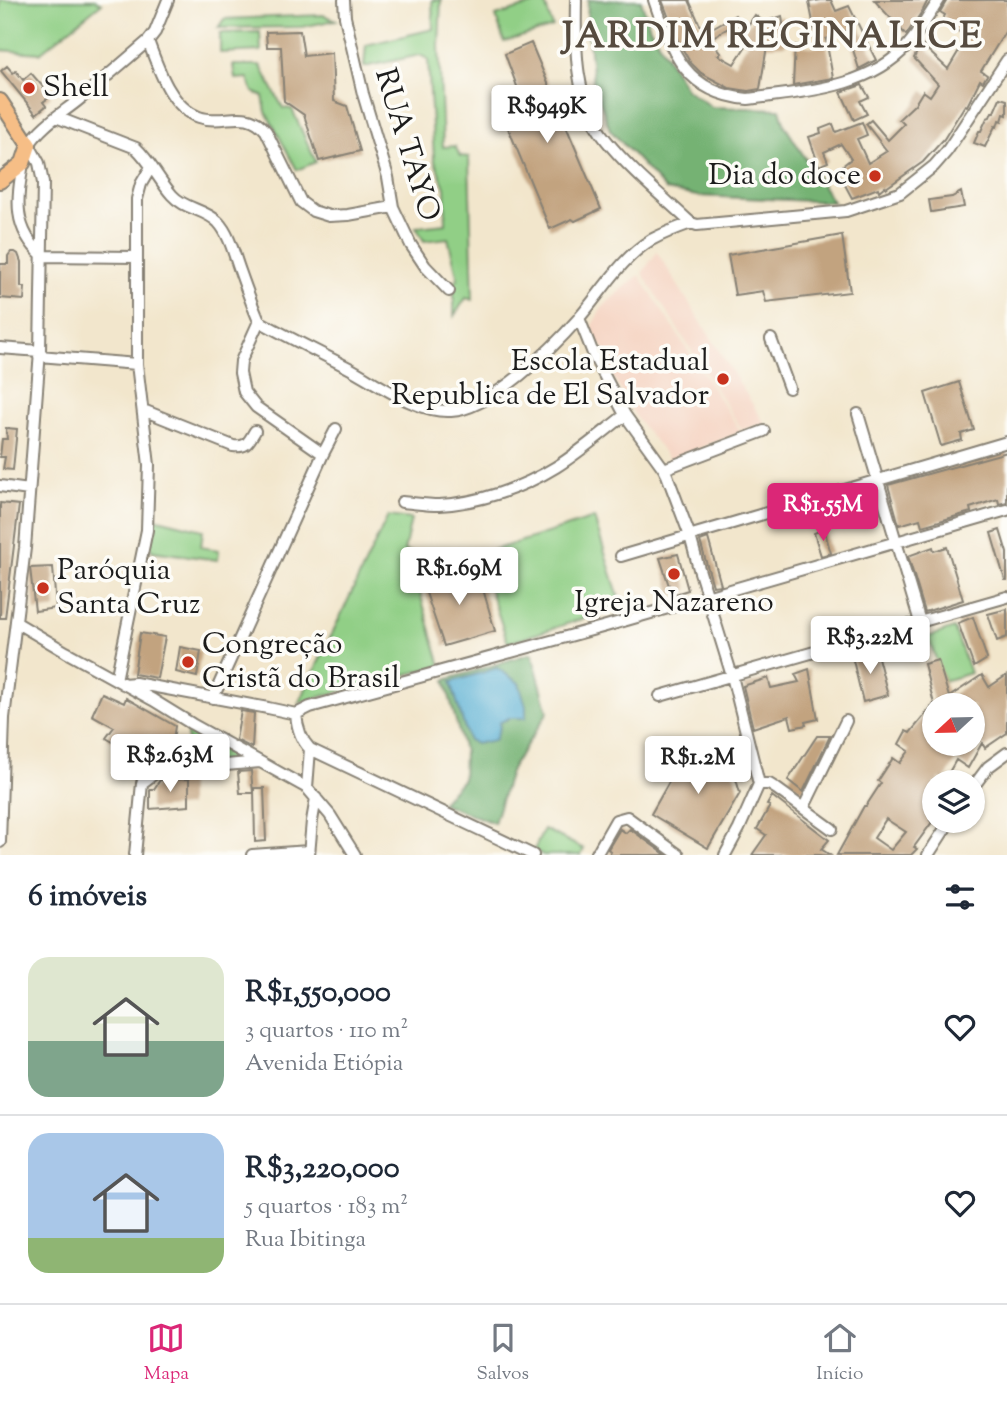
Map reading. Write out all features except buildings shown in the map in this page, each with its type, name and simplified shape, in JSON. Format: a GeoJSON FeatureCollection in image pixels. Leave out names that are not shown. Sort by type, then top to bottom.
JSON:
{"type":"FeatureCollection","features":[{"type":"Feature","properties":{"kind":"main road"},"geometry":{"type":"LineString","coordinates":[[0,101],[29,145],[23,163],[0,181]]}},
{"type":"Feature","properties":{"kind":"street"},"geometry":{"type":"LineString","coordinates":[[0,842],[2,721],[17,622],[39,354],[43,183],[38,163],[29,145],[35,135],[148,41],[155,32],[168,0]]}},
{"type":"Feature","properties":{"kind":"street","name":"RUA TAYO"},"geometry":{"type":"LineString","coordinates":[[344,0],[345,18],[363,94],[388,177],[393,206],[411,245],[425,266],[449,291]]}},
{"type":"Feature","properties":{"kind":"street"},"geometry":{"type":"LineString","coordinates":[[576,0],[575,51],[586,103],[595,123],[605,139],[626,161],[691,223],[697,225],[837,212],[900,192],[934,166],[947,151],[1007,60]]}},
{"type":"Feature","properties":{"kind":"street"},"geometry":{"type":"LineString","coordinates":[[654,0],[676,54],[699,84],[734,98],[748,99],[835,86],[864,77],[908,45],[939,0]]}},
{"type":"Feature","properties":{"kind":"street"},"geometry":{"type":"LineString","coordinates":[[148,41],[162,76],[174,97],[186,109],[198,117],[211,120],[249,118],[260,123],[301,202],[313,211],[329,216],[348,215],[393,206]]}},
{"type":"Feature","properties":{"kind":"street"},"geometry":{"type":"LineString","coordinates":[[56,117],[135,148],[144,155],[173,197],[220,224],[234,253],[259,321],[398,396],[432,410],[467,408],[501,390],[554,344],[617,271],[639,250],[650,241],[691,223]]}},
{"type":"Feature","properties":{"kind":"street"},"geometry":{"type":"LineString","coordinates":[[23,163],[19,192],[20,221],[23,233],[43,256],[136,257]]}},
{"type":"Feature","properties":{"kind":"street"},"geometry":{"type":"LineString","coordinates":[[120,682],[147,530],[149,465],[137,364],[136,257],[137,199],[150,167]]}},
{"type":"Feature","properties":{"kind":"street"},"geometry":{"type":"LineString","coordinates":[[579,318],[594,356],[625,415],[664,469],[690,536],[732,676],[759,784],[724,855]]}},
{"type":"Feature","properties":{"kind":"street"},"geometry":{"type":"LineString","coordinates":[[259,321],[241,361],[240,373],[244,392],[256,407],[323,454]]}},
{"type":"Feature","properties":{"kind":"street"},"geometry":{"type":"LineString","coordinates":[[771,339],[789,388]]}},
{"type":"Feature","properties":{"kind":"street"},"geometry":{"type":"LineString","coordinates":[[0,348],[137,364]]}},
{"type":"Feature","properties":{"kind":"street"},"geometry":{"type":"LineString","coordinates":[[143,410],[233,446],[245,445],[255,431]]}},
{"type":"Feature","properties":{"kind":"street"},"geometry":{"type":"LineString","coordinates":[[858,414],[920,622]]}},
{"type":"Feature","properties":{"kind":"street"},"geometry":{"type":"LineString","coordinates":[[401,502],[436,505],[458,503],[490,496],[534,480],[558,466],[625,415]]}},
{"type":"Feature","properties":{"kind":"street"},"geometry":{"type":"LineString","coordinates":[[213,698],[336,429]]}},
{"type":"Feature","properties":{"kind":"street"},"geometry":{"type":"LineString","coordinates":[[664,469],[764,431]]}},
{"type":"Feature","properties":{"kind":"street"},"geometry":{"type":"LineString","coordinates":[[621,556],[1007,442]]}},
{"type":"Feature","properties":{"kind":"street"},"geometry":{"type":"LineString","coordinates":[[0,486],[29,490]]}},
{"type":"Feature","properties":{"kind":"street"},"geometry":{"type":"LineString","coordinates":[[120,682],[296,714],[310,707],[606,626],[1007,510]]}},
{"type":"Feature","properties":{"kind":"street"},"geometry":{"type":"LineString","coordinates":[[660,696],[1007,597]]}},
{"type":"Feature","properties":{"kind":"street"},"geometry":{"type":"LineString","coordinates":[[17,622],[307,788],[330,815],[355,855]]}},
{"type":"Feature","properties":{"kind":"street"},"geometry":{"type":"LineString","coordinates":[[180,715],[177,702],[182,693]]}},
{"type":"Feature","properties":{"kind":"street"},"geometry":{"type":"LineString","coordinates":[[296,714],[300,735],[310,748],[533,855]]}},
{"type":"Feature","properties":{"kind":"street"},"geometry":{"type":"LineString","coordinates":[[804,807],[846,722]]}},
{"type":"Feature","properties":{"kind":"street"},"geometry":{"type":"LineString","coordinates":[[307,788],[310,748]]}},
{"type":"Feature","properties":{"kind":"street"},"geometry":{"type":"LineString","coordinates":[[985,771],[1007,753]]}},
{"type":"Feature","properties":{"kind":"street"},"geometry":{"type":"LineString","coordinates":[[135,855],[142,783],[149,777],[158,771],[260,762]]}},
{"type":"Feature","properties":{"kind":"street"},"geometry":{"type":"LineString","coordinates":[[759,784],[777,789],[832,829]]}},
{"type":"Feature","properties":{"kind":"street"},"geometry":{"type":"LineString","coordinates":[[253,855],[309,853],[316,798]]}},
{"type":"Feature","properties":{"kind":"street"},"geometry":{"type":"LineString","coordinates":[[596,855],[616,820],[627,817],[679,855]]}},
{"type":"Feature","properties":{"kind":"street"},"geometry":{"type":"LineString","coordinates":[[928,855],[942,833]]}},
{"type":"Feature","properties":{"kind":"shaded area","name":"Escola Estadual Republica de El Salvador"},"geometry":{"type":"Polygon","coordinates":[[[657,252],[765,424],[742,430],[642,273],[657,252]]]}},
{"type":"Feature","properties":{"kind":"shaded area"},"geometry":{"type":"Polygon","coordinates":[[[639,275],[741,432],[670,460],[637,419],[602,357],[606,351],[597,343],[592,325],[602,308],[639,275]]]}},
{"type":"Feature","properties":{"kind":"green space"},"geometry":{"type":"Polygon","coordinates":[[[0,0],[95,0],[102,3],[40,53],[0,50],[0,0]]]}},
{"type":"Feature","properties":{"kind":"green space"},"geometry":{"type":"Polygon","coordinates":[[[432,0],[441,0],[439,46],[443,147],[455,146],[460,156],[469,157],[473,300],[466,298],[454,316],[454,282],[458,279],[448,238],[424,241],[416,227],[446,224],[445,188],[434,159],[428,59],[420,55],[364,67],[366,45],[433,29],[432,0]]]}},
{"type":"Feature","properties":{"kind":"green space"},"geometry":{"type":"Polygon","coordinates":[[[588,0],[641,0],[650,28],[686,89],[712,107],[780,109],[785,126],[833,202],[697,196],[666,190],[610,130],[593,82],[587,23],[588,0]]]}},
{"type":"Feature","properties":{"kind":"green space"},"geometry":{"type":"Polygon","coordinates":[[[544,1],[553,27],[504,42],[496,16],[544,1]]]}},
{"type":"Feature","properties":{"kind":"green space"},"geometry":{"type":"Polygon","coordinates":[[[323,15],[336,20],[302,27],[218,28],[224,19],[323,15]]]}},
{"type":"Feature","properties":{"kind":"green space"},"geometry":{"type":"Polygon","coordinates":[[[260,32],[261,51],[220,53],[220,33],[260,32]]]}},
{"type":"Feature","properties":{"kind":"green space"},"geometry":{"type":"Polygon","coordinates":[[[233,65],[260,65],[283,108],[292,109],[316,162],[297,170],[266,112],[263,96],[253,92],[248,78],[235,79],[233,65]]]}},
{"type":"Feature","properties":{"kind":"green space"},"geometry":{"type":"Polygon","coordinates":[[[388,516],[411,519],[404,551],[444,559],[474,555],[479,570],[415,576],[441,666],[299,703],[388,516]]]}},
{"type":"Feature","properties":{"kind":"green space"},"geometry":{"type":"Polygon","coordinates":[[[154,518],[203,530],[201,547],[219,550],[218,560],[152,551],[150,545],[154,518]]]}},
{"type":"Feature","properties":{"kind":"green space"},"geometry":{"type":"Polygon","coordinates":[[[594,518],[621,604],[508,643],[478,555],[594,518]]]}},
{"type":"Feature","properties":{"kind":"green space"},"geometry":{"type":"Polygon","coordinates":[[[954,628],[970,673],[944,681],[928,637],[954,628]]]}},
{"type":"Feature","properties":{"kind":"green space"},"geometry":{"type":"Polygon","coordinates":[[[532,653],[548,712],[511,769],[494,823],[441,803],[463,779],[464,751],[445,680],[532,653]]]}},
{"type":"Feature","properties":{"kind":"green space"},"geometry":{"type":"Polygon","coordinates":[[[187,729],[239,760],[196,764],[187,756],[187,729]]]}},
{"type":"Feature","properties":{"kind":"green space"},"geometry":{"type":"Polygon","coordinates":[[[544,829],[584,849],[581,855],[543,855],[534,850],[544,829]]]}},
{"type":"Feature","properties":{"kind":"water"},"geometry":{"type":"Polygon","coordinates":[[[497,668],[519,683],[526,706],[526,718],[509,718],[499,723],[495,740],[476,744],[468,739],[451,682],[497,668]]]}},
{"type":"Feature","properties":{"kind":"place","name":"Shell"},"geometry":{"type":"Point","coordinates":[29,88]}},
{"type":"Feature","properties":{"kind":"place","name":"Dia do doce"},"geometry":{"type":"Point","coordinates":[875,176]}},
{"type":"Feature","properties":{"kind":"place","name":"Escola Estadual Republica de El Salvador"},"geometry":{"type":"Point","coordinates":[723,379]}},
{"type":"Feature","properties":{"kind":"place","name":"Igreja Nazareno"},"geometry":{"type":"Point","coordinates":[674,574]}},
{"type":"Feature","properties":{"kind":"place","name":"Paróquia Santa Cruz"},"geometry":{"type":"Point","coordinates":[43,588]}},
{"type":"Feature","properties":{"kind":"place","name":"Congreção Cristã do Brasil"},"geometry":{"type":"Point","coordinates":[188,662]}},
{"type":"Feature","properties":{"kind":"district","name":"JARDIM REGINALICE"},"geometry":{"type":"Point","coordinates":[773,38]}}]}
